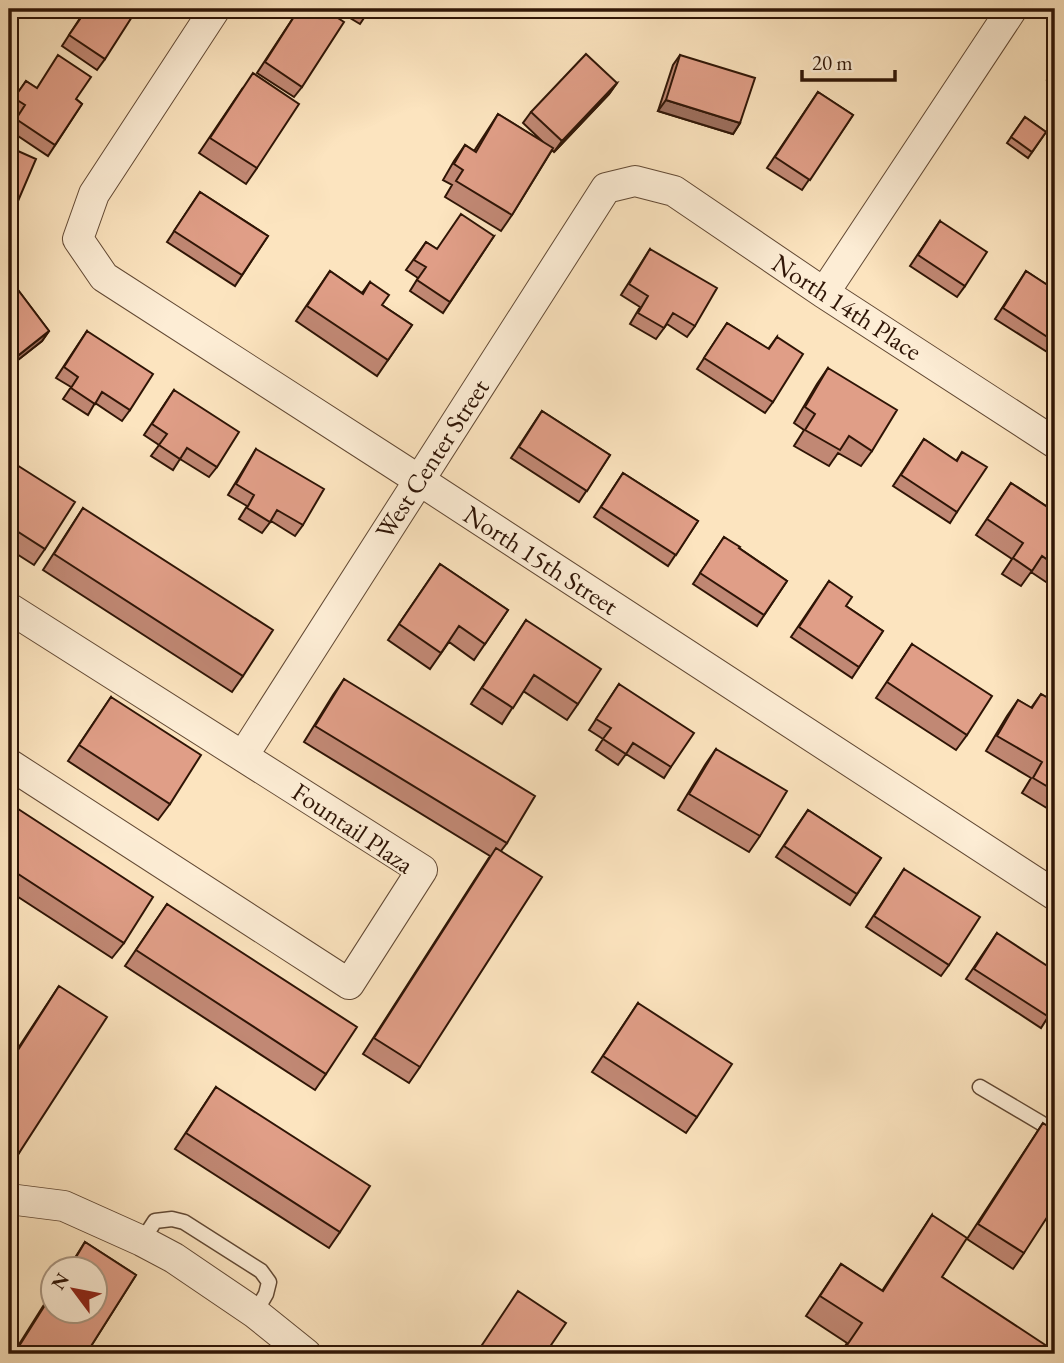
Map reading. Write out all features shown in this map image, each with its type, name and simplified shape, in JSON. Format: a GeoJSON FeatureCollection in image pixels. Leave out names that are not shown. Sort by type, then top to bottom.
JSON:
{"type":"FeatureCollection","features":[{"type":"Feature","properties":{"kind":"street","name":"North 15th Street"},"geometry":{"type":"LineString","coordinates":[[215,9],[94,194],[78,239],[104,277],[1055,895]]}},
{"type":"Feature","properties":{"kind":"street"},"geometry":{"type":"LineString","coordinates":[[824,293],[1012,9]]}},
{"type":"Feature","properties":{"kind":"street","name":"North 14th Place"},"geometry":{"type":"LineString","coordinates":[[635,181],[674,191],[824,293],[1055,443]]}},
{"type":"Feature","properties":{"kind":"street","name":"West Center Street"},"geometry":{"type":"LineString","coordinates":[[243,756],[606,188],[635,181]]}},
{"type":"Feature","properties":{"kind":"street","name":"Fountail Plaza"},"geometry":{"type":"LineString","coordinates":[[9,608],[422,870],[349,984],[9,764]]}},
{"type":"Feature","properties":{"kind":"street"},"geometry":{"type":"LineString","coordinates":[[9,1199],[64,1206],[142,1241],[174,1258],[255,1313],[306,1354]]}},
{"type":"Feature","properties":{"kind":"lane"},"geometry":{"type":"LineString","coordinates":[[980,1087],[1055,1135]]}},
{"type":"Feature","properties":{"kind":"building"},"geometry":{"type":"Polygon","coordinates":[[[87,9],[137,9],[105,59],[69,35],[87,9]]]}},
{"type":"Feature","properties":{"kind":"building"},"geometry":{"type":"Polygon","coordinates":[[[299,9],[324,9],[344,22],[302,87],[265,62],[299,9]]]}},
{"type":"Feature","properties":{"kind":"building"},"geometry":{"type":"Polygon","coordinates":[[[586,54],[617,83],[562,141],[531,112],[586,54]]]}},
{"type":"Feature","properties":{"kind":"building"},"geometry":{"type":"Polygon","coordinates":[[[58,55],[91,77],[76,99],[82,104],[55,145],[16,119],[25,105],[14,98],[26,81],[37,88],[58,55]]]}},
{"type":"Feature","properties":{"kind":"building"},"geometry":{"type":"Polygon","coordinates":[[[680,55],[755,78],[740,123],[666,100],[680,55]]]}},
{"type":"Feature","properties":{"kind":"building"},"geometry":{"type":"Polygon","coordinates":[[[253,73],[299,104],[257,168],[210,138],[253,73]]]}},
{"type":"Feature","properties":{"kind":"building"},"geometry":{"type":"Polygon","coordinates":[[[818,92],[853,115],[810,180],[775,157],[818,92]]]}},
{"type":"Feature","properties":{"kind":"building"},"geometry":{"type":"Polygon","coordinates":[[[498,114],[553,148],[512,215],[456,181],[463,170],[454,164],[465,145],[476,152],[498,114]]]}},
{"type":"Feature","properties":{"kind":"building"},"geometry":{"type":"Polygon","coordinates":[[[1025,117],[1046,132],[1032,152],[1011,137],[1025,117]]]}},
{"type":"Feature","properties":{"kind":"building"},"geometry":{"type":"Polygon","coordinates":[[[9,147],[36,159],[9,222],[9,147]]]}},
{"type":"Feature","properties":{"kind":"building"},"geometry":{"type":"Polygon","coordinates":[[[200,192],[268,236],[242,275],[174,231],[200,192]]]}},
{"type":"Feature","properties":{"kind":"building"},"geometry":{"type":"Polygon","coordinates":[[[461,214],[494,236],[450,302],[417,280],[426,267],[414,260],[426,242],[437,249],[461,214]]]}},
{"type":"Feature","properties":{"kind":"building"},"geometry":{"type":"Polygon","coordinates":[[[940,221],[987,252],[965,286],[918,255],[940,221]]]}},
{"type":"Feature","properties":{"kind":"building"},"geometry":{"type":"Polygon","coordinates":[[[650,249],[717,288],[695,326],[673,313],[664,328],[638,313],[648,296],[629,284],[650,249]]]}},
{"type":"Feature","properties":{"kind":"building"},"geometry":{"type":"Polygon","coordinates":[[[330,271],[363,294],[370,282],[389,295],[382,305],[412,325],[388,360],[307,306],[330,271]]]}},
{"type":"Feature","properties":{"kind":"building"},"geometry":{"type":"Polygon","coordinates":[[[1026,271],[1055,290],[1055,342],[1003,308],[1026,271]]]}},
{"type":"Feature","properties":{"kind":"building"},"geometry":{"type":"Polygon","coordinates":[[[9,278],[49,331],[15,358],[9,350],[9,278]]]}},
{"type":"Feature","properties":{"kind":"building"},"geometry":{"type":"Polygon","coordinates":[[[727,323],[769,349],[777,337],[803,354],[773,402],[704,358],[727,323]]]}},
{"type":"Feature","properties":{"kind":"building"},"geometry":{"type":"Polygon","coordinates":[[[87,331],[153,374],[130,410],[102,392],[95,404],[71,388],[78,377],[64,367],[87,331]]]}},
{"type":"Feature","properties":{"kind":"building"},"geometry":{"type":"Polygon","coordinates":[[[828,368],[897,410],[872,451],[849,436],[840,450],[805,430],[815,414],[805,407],[828,368]]]}},
{"type":"Feature","properties":{"kind":"building"},"geometry":{"type":"Polygon","coordinates":[[[174,390],[239,432],[217,467],[187,448],[180,459],[159,445],[167,434],[152,424],[174,390]]]}},
{"type":"Feature","properties":{"kind":"building"},"geometry":{"type":"Polygon","coordinates":[[[542,411],[610,455],[587,491],[519,447],[542,411]]]}},
{"type":"Feature","properties":{"kind":"building"},"geometry":{"type":"Polygon","coordinates":[[[924,439],[957,461],[962,452],[987,467],[957,512],[901,475],[924,439]]]}},
{"type":"Feature","properties":{"kind":"building"},"geometry":{"type":"Polygon","coordinates":[[[256,449],[324,489],[303,525],[277,510],[270,522],[247,508],[254,495],[236,484],[256,449]]]}},
{"type":"Feature","properties":{"kind":"building"},"geometry":{"type":"Polygon","coordinates":[[[9,460],[75,502],[45,549],[9,526],[9,460]]]}},
{"type":"Feature","properties":{"kind":"building"},"geometry":{"type":"Polygon","coordinates":[[[623,473],[698,521],[676,555],[601,507],[623,473]]]}},
{"type":"Feature","properties":{"kind":"building"},"geometry":{"type":"Polygon","coordinates":[[[1011,483],[1055,512],[1055,565],[1042,556],[1032,571],[1013,558],[1023,543],[987,519],[1011,483]]]}},
{"type":"Feature","properties":{"kind":"building"},"geometry":{"type":"Polygon","coordinates":[[[83,508],[273,630],[243,676],[54,554],[83,508]]]}},
{"type":"Feature","properties":{"kind":"building"},"geometry":{"type":"Polygon","coordinates":[[[724,537],[787,581],[764,615],[700,573],[724,537]]]}},
{"type":"Feature","properties":{"kind":"building"},"geometry":{"type":"Polygon","coordinates":[[[440,564],[508,610],[485,644],[459,626],[441,653],[399,624],[440,564]]]}},
{"type":"Feature","properties":{"kind":"building"},"geometry":{"type":"Polygon","coordinates":[[[829,581],[852,597],[846,606],[883,631],[859,667],[799,627],[829,581]]]}},
{"type":"Feature","properties":{"kind":"building"},"geometry":{"type":"Polygon","coordinates":[[[526,620],[601,669],[578,704],[534,675],[513,708],[482,688],[526,620]]]}},
{"type":"Feature","properties":{"kind":"building"},"geometry":{"type":"Polygon","coordinates":[[[912,644],[992,696],[967,735],[887,682],[912,644]]]}},
{"type":"Feature","properties":{"kind":"building"},"geometry":{"type":"Polygon","coordinates":[[[344,679],[535,796],[507,843],[315,726],[344,679]]]}},
{"type":"Feature","properties":{"kind":"building"},"geometry":{"type":"Polygon","coordinates":[[[619,684],[694,733],[671,767],[633,743],[626,754],[603,739],[611,728],[596,719],[619,684]]]}},
{"type":"Feature","properties":{"kind":"building"},"geometry":{"type":"Polygon","coordinates":[[[1041,694],[1055,702],[1055,791],[1033,778],[1042,762],[997,736],[1018,700],[1032,708],[1041,694]]]}},
{"type":"Feature","properties":{"kind":"building"},"geometry":{"type":"Polygon","coordinates":[[[111,697],[201,755],[170,804],[79,745],[111,697]]]}},
{"type":"Feature","properties":{"kind":"building"},"geometry":{"type":"Polygon","coordinates":[[[716,749],[787,791],[760,836],[689,794],[716,749]]]}},
{"type":"Feature","properties":{"kind":"building"},"geometry":{"type":"Polygon","coordinates":[[[9,803],[153,897],[124,943],[9,868],[9,803]]]}},
{"type":"Feature","properties":{"kind":"building"},"geometry":{"type":"Polygon","coordinates":[[[808,810],[881,858],[857,894],[784,846],[808,810]]]}},
{"type":"Feature","properties":{"kind":"building"},"geometry":{"type":"Polygon","coordinates":[[[496,848],[542,877],[420,1067],[374,1038],[496,848]]]}},
{"type":"Feature","properties":{"kind":"building"},"geometry":{"type":"Polygon","coordinates":[[[904,869],[980,917],[949,965],[874,916],[904,869]]]}},
{"type":"Feature","properties":{"kind":"building"},"geometry":{"type":"Polygon","coordinates":[[[167,904],[357,1027],[326,1074],[136,950],[167,904]]]}},
{"type":"Feature","properties":{"kind":"building"},"geometry":{"type":"Polygon","coordinates":[[[997,933],[1055,971],[1055,1006],[1049,1017],[974,969],[997,933]]]}},
{"type":"Feature","properties":{"kind":"building"},"geometry":{"type":"Polygon","coordinates":[[[59,986],[107,1017],[19,1153],[9,1146],[9,1064],[59,986]]]}},
{"type":"Feature","properties":{"kind":"building"},"geometry":{"type":"Polygon","coordinates":[[[638,1003],[732,1064],[697,1117],[603,1056],[638,1003]]]}},
{"type":"Feature","properties":{"kind":"building"},"geometry":{"type":"Polygon","coordinates":[[[216,1087],[370,1186],[340,1232],[186,1133],[216,1087]]]}},
{"type":"Feature","properties":{"kind":"building"},"geometry":{"type":"Polygon","coordinates":[[[1043,1123],[1055,1131],[1055,1205],[1024,1253],[978,1224],[1043,1123]]]}},
{"type":"Feature","properties":{"kind":"building"},"geometry":{"type":"Polygon","coordinates":[[[932,1215],[967,1238],[942,1277],[1053,1350],[1051,1354],[841,1354],[862,1323],[820,1296],[841,1264],[883,1291],[932,1215]]]}},
{"type":"Feature","properties":{"kind":"building"},"geometry":{"type":"Polygon","coordinates":[[[85,1242],[104,1254],[78,1254],[85,1242]]]}},
{"type":"Feature","properties":{"kind":"building"},"geometry":{"type":"Polygon","coordinates":[[[108,1257],[136,1275],[108,1319],[108,1257]]]}},
{"type":"Feature","properties":{"kind":"building"},"geometry":{"type":"Polygon","coordinates":[[[518,1291],[566,1323],[545,1354],[476,1354],[518,1291]]]}},
{"type":"Feature","properties":{"kind":"building"},"geometry":{"type":"Polygon","coordinates":[[[38,1316],[38,1324],[105,1324],[86,1354],[21,1354],[16,1351],[38,1316]]]}},
{"type":"Feature","properties":{"kind":"building"},"geometry":{"type":"Polygon","coordinates":[[[249,1348],[259,1354],[245,1354],[249,1348]]]}}]}
